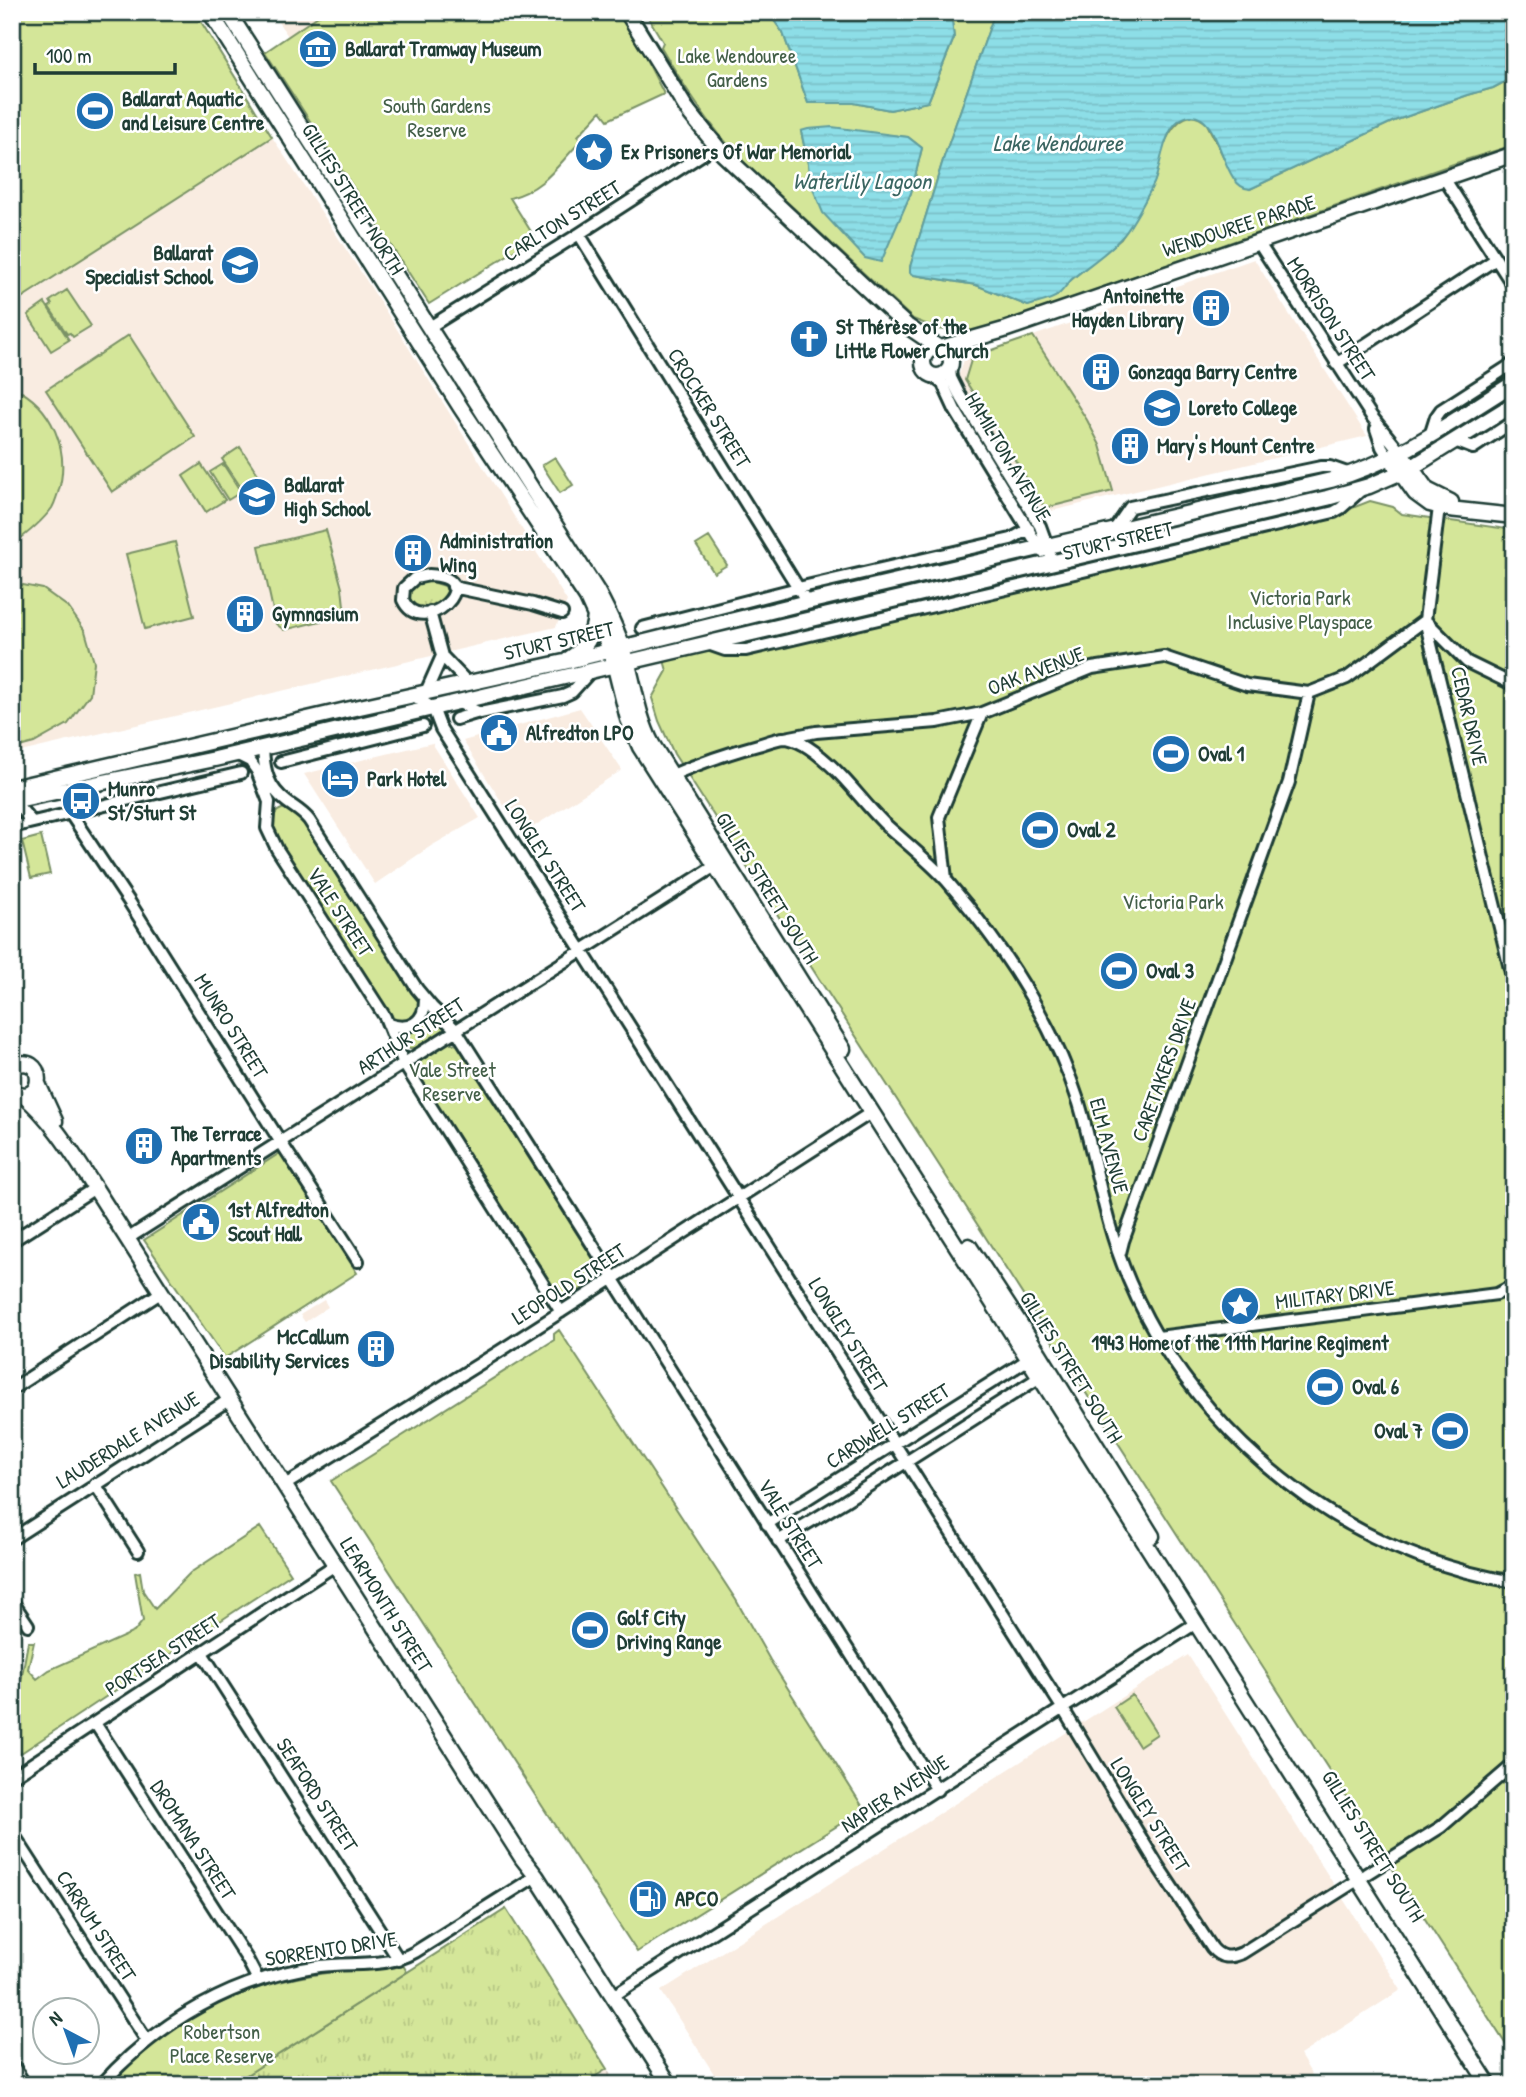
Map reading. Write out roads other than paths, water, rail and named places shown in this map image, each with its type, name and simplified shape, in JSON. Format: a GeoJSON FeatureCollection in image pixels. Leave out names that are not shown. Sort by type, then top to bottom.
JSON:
{"type":"FeatureCollection","features":[{"type":"Feature","properties":{"kind":"main road","name":"GILLIES STREET NORTH"},"geometry":{"type":"LineString","coordinates":[[210,12],[461,408],[575,581],[619,656]]}},
{"type":"Feature","properties":{"kind":"main road","name":"GILLIES STREET NORTH"},"geometry":{"type":"LineString","coordinates":[[229,12],[597,591],[610,614],[619,656]]}},
{"type":"Feature","properties":{"kind":"main road"},"geometry":{"type":"LineString","coordinates":[[627,12],[678,96],[715,146],[907,326],[950,354],[950,368],[941,376],[930,374],[925,368],[920,348],[907,326]]}},
{"type":"Feature","properties":{"kind":"main road"},"geometry":{"type":"LineString","coordinates":[[296,147],[300,125]]}},
{"type":"Feature","properties":{"kind":"main road","name":"WENDOUREE PARADE"},"geometry":{"type":"LineString","coordinates":[[939,348],[978,338],[1514,154]]}},
{"type":"Feature","properties":{"kind":"main road","name":"WENDOUREE PARADE"},"geometry":{"type":"LineString","coordinates":[[950,368],[978,338]]}},
{"type":"Feature","properties":{"kind":"main road"},"geometry":{"type":"LineString","coordinates":[[923,360],[928,351],[939,348]]}},
{"type":"Feature","properties":{"kind":"main road","name":"STURT STREET"},"geometry":{"type":"LineString","coordinates":[[13,797],[215,759],[591,671],[619,656],[807,602],[1350,474],[1396,456],[1514,383]]}},
{"type":"Feature","properties":{"kind":"main road"},"geometry":{"type":"LineString","coordinates":[[461,408],[474,400]]}},
{"type":"Feature","properties":{"kind":"main road","name":"STURT STREET"},"geometry":{"type":"LineString","coordinates":[[13,797],[468,682],[564,662],[705,643],[1051,563],[1169,543],[1369,485],[1405,470],[1514,404]]}},
{"type":"Feature","properties":{"kind":"main road"},"geometry":{"type":"LineString","coordinates":[[1396,456],[1405,470],[1440,503],[1514,516]]}},
{"type":"Feature","properties":{"kind":"main road"},"geometry":{"type":"LineString","coordinates":[[564,662],[576,654],[592,635],[595,614]]}},
{"type":"Feature","properties":{"kind":"main road","name":"GILLIES STREET SOUTH"},"geometry":{"type":"LineString","coordinates":[[619,656],[652,744],[720,863]]}},
{"type":"Feature","properties":{"kind":"main road","name":"GILLIES STREET SOUTH"},"geometry":{"type":"LineString","coordinates":[[619,656],[628,719],[635,739],[720,863],[1435,1992],[1483,2067],[1499,2085]]}},
{"type":"Feature","properties":{"kind":"main road","name":"LEARMONTH STREET"},"geometry":{"type":"LineString","coordinates":[[16,1061],[36,1070],[38,1084],[68,1147]]}},
{"type":"Feature","properties":{"kind":"main road"},"geometry":{"type":"LineString","coordinates":[[16,1094],[32,1092],[38,1084]]}},
{"type":"Feature","properties":{"kind":"main road","name":"LEARMONTH STREET"},"geometry":{"type":"LineString","coordinates":[[16,1094],[41,1112],[68,1147],[670,2085]]}},
{"type":"Feature","properties":{"kind":"main road","name":"GILLIES STREET SOUTH"},"geometry":{"type":"LineString","coordinates":[[1483,2067],[1489,2085]]}},
{"type":"Feature","properties":{"kind":"street","name":"CARLTON STREET"},"geometry":{"type":"LineString","coordinates":[[428,327],[715,146]]}},
{"type":"Feature","properties":{"kind":"street"},"geometry":{"type":"LineString","coordinates":[[1444,178],[1514,287]]}},
{"type":"Feature","properties":{"kind":"street","name":"CROCKER STREET"},"geometry":{"type":"LineString","coordinates":[[579,234],[807,602]]}},
{"type":"Feature","properties":{"kind":"street","name":"MORRISON STREET"},"geometry":{"type":"LineString","coordinates":[[1258,242],[1396,456]]}},
{"type":"Feature","properties":{"kind":"street"},"geometry":{"type":"LineString","coordinates":[[1336,363],[1496,259]]}},
{"type":"Feature","properties":{"kind":"street","name":"STURT STREET"},"geometry":{"type":"LineString","coordinates":[[1430,436],[1436,417],[1441,411],[1514,363]]}},
{"type":"Feature","properties":{"kind":"street","name":"HAMILTON AVENUE"},"geometry":{"type":"LineString","coordinates":[[950,368],[958,394],[1034,515],[1051,563]]}},
{"type":"Feature","properties":{"kind":"street","name":"HAMILTON AVENUE"},"geometry":{"type":"LineString","coordinates":[[930,374],[943,384],[955,410],[1029,529],[1044,547]]}},
{"type":"Feature","properties":{"kind":"street","name":"STURT STREET"},"geometry":{"type":"LineString","coordinates":[[1455,441],[1473,447],[1514,421]]}},
{"type":"Feature","properties":{"kind":"street"},"geometry":{"type":"LineString","coordinates":[[1440,503],[1425,620],[1467,662],[1514,685]]}},
{"type":"Feature","properties":{"kind":"street","name":"STURT STREET"},"geometry":{"type":"LineString","coordinates":[[642,628],[798,588],[1011,539],[1029,529]]}},
{"type":"Feature","properties":{"kind":"street","name":"STURT STREET"},"geometry":{"type":"LineString","coordinates":[[705,643],[730,651],[746,650],[1169,543]]}},
{"type":"Feature","properties":{"kind":"street"},"geometry":{"type":"LineString","coordinates":[[431,575],[446,579],[453,587],[454,593],[451,601],[430,612],[414,611],[405,605],[402,595],[407,585],[419,577],[431,575]]}},
{"type":"Feature","properties":{"kind":"street"},"geometry":{"type":"LineString","coordinates":[[453,587],[562,612]]}},
{"type":"Feature","properties":{"kind":"street"},"geometry":{"type":"LineString","coordinates":[[430,612],[442,656],[468,682]]}},
{"type":"Feature","properties":{"kind":"street","name":"OAK AVENUE"},"geometry":{"type":"LineString","coordinates":[[782,738],[816,732],[937,722],[982,713],[1092,668],[1164,657],[1247,685],[1309,693],[1347,678],[1425,620]]}},
{"type":"Feature","properties":{"kind":"street","name":"CEDAR DRIVE"},"geometry":{"type":"LineString","coordinates":[[1425,620],[1514,985]]}},
{"type":"Feature","properties":{"kind":"street"},"geometry":{"type":"LineString","coordinates":[[433,708],[419,694],[442,656]]}},
{"type":"Feature","properties":{"kind":"street","name":"STURT STREET"},"geometry":{"type":"LineString","coordinates":[[456,719],[566,696],[575,690],[591,671]]}},
{"type":"Feature","properties":{"kind":"street","name":"CARETAKERS DRIVE"},"geometry":{"type":"LineString","coordinates":[[1121,1260],[1123,1241],[1289,782],[1309,693]]}},
{"type":"Feature","properties":{"kind":"street"},"geometry":{"type":"LineString","coordinates":[[457,702],[475,713]]}},
{"type":"Feature","properties":{"kind":"street","name":"LONGLEY STREET"},"geometry":{"type":"LineString","coordinates":[[433,708],[441,729],[1212,1948],[1219,1955],[1226,1957],[1248,1950],[1362,1877]]}},
{"type":"Feature","properties":{"kind":"street"},"geometry":{"type":"LineString","coordinates":[[388,736],[412,713]]}},
{"type":"Feature","properties":{"kind":"street","name":"LONGLEY STREET"},"geometry":{"type":"LineString","coordinates":[[412,713],[441,729]]}},
{"type":"Feature","properties":{"kind":"street","name":"OAK AVENUE"},"geometry":{"type":"LineString","coordinates":[[946,879],[939,817],[982,713]]}},
{"type":"Feature","properties":{"kind":"street"},"geometry":{"type":"LineString","coordinates":[[281,762],[423,726]]}},
{"type":"Feature","properties":{"kind":"street"},"geometry":{"type":"LineString","coordinates":[[672,775],[782,738]]}},
{"type":"Feature","properties":{"kind":"street","name":"ELM AVENUE"},"geometry":{"type":"LineString","coordinates":[[782,738],[803,746],[829,764],[880,819],[946,879],[1016,975],[1057,1048],[1079,1103],[1109,1224],[1134,1294],[1158,1337],[1194,1390],[1261,1461],[1323,1508],[1366,1534],[1407,1553],[1470,1573],[1514,1582]]}},
{"type":"Feature","properties":{"kind":"street"},"geometry":{"type":"LineString","coordinates":[[289,741],[304,756]]}},
{"type":"Feature","properties":{"kind":"street","name":"VALE STREET"},"geometry":{"type":"LineString","coordinates":[[262,748],[268,780],[275,791],[309,820],[425,1000],[456,1030],[937,1790]]}},
{"type":"Feature","properties":{"kind":"street","name":"VALE STREET"},"geometry":{"type":"LineString","coordinates":[[236,754],[248,759],[255,768],[268,799],[267,828],[272,839],[388,1024],[404,1064],[561,1312]]}},
{"type":"Feature","properties":{"kind":"street"},"geometry":{"type":"LineString","coordinates":[[197,783],[215,759]]}},
{"type":"Feature","properties":{"kind":"street"},"geometry":{"type":"LineString","coordinates":[[12,827],[240,773]]}},
{"type":"Feature","properties":{"kind":"street"},"geometry":{"type":"LineString","coordinates":[[13,797],[32,822]]}},
{"type":"Feature","properties":{"kind":"street"},"geometry":{"type":"LineString","coordinates":[[268,817],[275,807],[289,804]]}},
{"type":"Feature","properties":{"kind":"street","name":"MUNRO STREET"},"geometry":{"type":"LineString","coordinates":[[70,813],[358,1261]]}},
{"type":"Feature","properties":{"kind":"street","name":"ARTHUR STREET"},"geometry":{"type":"LineString","coordinates":[[127,1238],[720,863]]}},
{"type":"Feature","properties":{"kind":"street"},"geometry":{"type":"LineString","coordinates":[[388,1024],[405,1028],[416,1023],[423,1013],[425,1000]]}},
{"type":"Feature","properties":{"kind":"street","name":"LEOPOLD STREET"},"geometry":{"type":"LineString","coordinates":[[285,1485],[876,1110]]}},
{"type":"Feature","properties":{"kind":"street"},"geometry":{"type":"LineString","coordinates":[[12,1241],[95,1188]]}},
{"type":"Feature","properties":{"kind":"street","name":"MILITARY DRIVE"},"geometry":{"type":"LineString","coordinates":[[1158,1337],[1497,1294],[1514,1285]]}},
{"type":"Feature","properties":{"kind":"street"},"geometry":{"type":"LineString","coordinates":[[12,1389],[162,1292]]}},
{"type":"Feature","properties":{"kind":"street","name":"CARDWELL STREET"},"geometry":{"type":"LineString","coordinates":[[767,1524],[1034,1356]]}},
{"type":"Feature","properties":{"kind":"street","name":"CARDWELL STREET"},"geometry":{"type":"LineString","coordinates":[[778,1541],[1045,1374]]}},
{"type":"Feature","properties":{"kind":"street","name":"LAUDERDALE AVENUE"},"geometry":{"type":"LineString","coordinates":[[12,1539],[230,1399]]}},
{"type":"Feature","properties":{"kind":"street"},"geometry":{"type":"LineString","coordinates":[[95,1485],[138,1551]]}},
{"type":"Feature","properties":{"kind":"street","name":"PORTSEA STREET"},"geometry":{"type":"LineString","coordinates":[[12,1777],[335,1565]]}},
{"type":"Feature","properties":{"kind":"street"},"geometry":{"type":"LineString","coordinates":[[12,1601],[28,1625]]}},
{"type":"Feature","properties":{"kind":"street","name":"NAPIER AVENUE"},"geometry":{"type":"LineString","coordinates":[[613,1996],[1199,1621]]}},
{"type":"Feature","properties":{"kind":"street","name":"SEAFORD STREET"},"geometry":{"type":"LineString","coordinates":[[202,1653],[399,1960]]}},
{"type":"Feature","properties":{"kind":"street","name":"DROMANA STREET"},"geometry":{"type":"LineString","coordinates":[[95,1723],[258,1980]]}},
{"type":"Feature","properties":{"kind":"street"},"geometry":{"type":"LineString","coordinates":[[1362,1877],[1441,1827],[1514,1764]]}},
{"type":"Feature","properties":{"kind":"street","name":"CARRUM STREET"},"geometry":{"type":"LineString","coordinates":[[12,1832],[147,2041]]}},
{"type":"Feature","properties":{"kind":"street","name":"SORRENTO DRIVE"},"geometry":{"type":"LineString","coordinates":[[101,2085],[147,2041],[199,2006],[258,1980],[319,1966],[399,1960],[536,1877]]}},
{"type":"Feature","properties":{"kind":"street"},"geometry":{"type":"LineString","coordinates":[[12,2064],[25,2085]]}},
{"type":"Feature","properties":{"kind":"water"},"geometry":{"type":"Polygon","coordinates":[[[768,12],[951,12],[954,38],[928,102],[890,110],[854,103],[808,103],[783,33],[768,12]]]}},
{"type":"Feature","properties":{"kind":"water","name":"Lake Wendouree"},"geometry":{"type":"Polygon","coordinates":[[[995,12],[1514,12],[1514,77],[1493,88],[1394,121],[1250,189],[1240,186],[1233,177],[1209,126],[1201,118],[1190,116],[1181,119],[1169,134],[1154,183],[1125,233],[1110,249],[1072,279],[1058,295],[1028,306],[976,285],[910,273],[944,157],[995,12]]]}},
{"type":"Feature","properties":{"kind":"water","name":"Waterlily Lagoon"},"geometry":{"type":"Polygon","coordinates":[[[832,127],[908,137],[922,148],[911,193],[881,262],[865,258],[823,213],[810,182],[801,131],[832,127]]]}},
{"type":"Feature","properties":{"kind":"tram line"},"geometry":{"type":"LineString","coordinates":[[636,12],[692,103],[724,143]]}},
{"type":"Feature","properties":{"kind":"place","name":"Ballarat Tramway Museum"},"geometry":{"type":"Point","coordinates":[318,49]}},
{"type":"Feature","properties":{"kind":"place","name":"Ballarat Aquatic and Leisure Centre"},"geometry":{"type":"Point","coordinates":[95,111]}},
{"type":"Feature","properties":{"kind":"place","name":"Ex Prisoners Of War Memorial"},"geometry":{"type":"Point","coordinates":[594,152]}},
{"type":"Feature","properties":{"kind":"place","name":"Ballarat Specialist School"},"geometry":{"type":"Point","coordinates":[240,265]}},
{"type":"Feature","properties":{"kind":"place","name":"Antoinette Hayden Library"},"geometry":{"type":"Point","coordinates":[1211,308]}},
{"type":"Feature","properties":{"kind":"place","name":"St Thérèse of the Little Flower Church"},"geometry":{"type":"Point","coordinates":[809,339]}},
{"type":"Feature","properties":{"kind":"place","name":"Gonzaga Barry Centre"},"geometry":{"type":"Point","coordinates":[1101,372]}},
{"type":"Feature","properties":{"kind":"place","name":"Loreto College"},"geometry":{"type":"Point","coordinates":[1162,408]}},
{"type":"Feature","properties":{"kind":"place","name":"Mary's Mount Centre"},"geometry":{"type":"Point","coordinates":[1130,446]}},
{"type":"Feature","properties":{"kind":"place","name":"Ballarat High School"},"geometry":{"type":"Point","coordinates":[257,497]}},
{"type":"Feature","properties":{"kind":"place","name":"Administration Wing"},"geometry":{"type":"Point","coordinates":[413,553]}},
{"type":"Feature","properties":{"kind":"place","name":"Gymnasium"},"geometry":{"type":"Point","coordinates":[245,614]}},
{"type":"Feature","properties":{"kind":"place","name":"Alfredton LPO"},"geometry":{"type":"Point","coordinates":[499,733]}},
{"type":"Feature","properties":{"kind":"place","name":"Oval 1"},"geometry":{"type":"Point","coordinates":[1171,754]}},
{"type":"Feature","properties":{"kind":"place","name":"Park Hotel"},"geometry":{"type":"Point","coordinates":[340,779]}},
{"type":"Feature","properties":{"kind":"place","name":"Munro St/Sturt St"},"geometry":{"type":"Point","coordinates":[81,801]}},
{"type":"Feature","properties":{"kind":"place","name":"Oval 2"},"geometry":{"type":"Point","coordinates":[1040,830]}},
{"type":"Feature","properties":{"kind":"place","name":"Oval 3"},"geometry":{"type":"Point","coordinates":[1119,971]}},
{"type":"Feature","properties":{"kind":"place","name":"The Terrace Apartments"},"geometry":{"type":"Point","coordinates":[144,1146]}},
{"type":"Feature","properties":{"kind":"place","name":"1st Alfredton Scout Hall"},"geometry":{"type":"Point","coordinates":[201,1222]}},
{"type":"Feature","properties":{"kind":"place","name":"1943 Home of the 11th Marine Regiment"},"geometry":{"type":"Point","coordinates":[1240,1306]}},
{"type":"Feature","properties":{"kind":"place","name":"McCallum Disability Services"},"geometry":{"type":"Point","coordinates":[376,1349]}},
{"type":"Feature","properties":{"kind":"place","name":"Oval 6"},"geometry":{"type":"Point","coordinates":[1325,1387]}},
{"type":"Feature","properties":{"kind":"place","name":"Oval 7"},"geometry":{"type":"Point","coordinates":[1450,1431]}},
{"type":"Feature","properties":{"kind":"place","name":"Golf City Driving Range"},"geometry":{"type":"Point","coordinates":[590,1630]}},
{"type":"Feature","properties":{"kind":"place","name":"APCO"},"geometry":{"type":"Point","coordinates":[648,1899]}},
{"type":"Feature","properties":{"kind":"park label","name":"Lake Wendouree Gardens"},"geometry":{"type":"Point","coordinates":[737,68]}},
{"type":"Feature","properties":{"kind":"park label","name":"South Gardens Reserve"},"geometry":{"type":"Point","coordinates":[437,118]}},
{"type":"Feature","properties":{"kind":"park label","name":"Victoria Park Inclusive Playspace"},"geometry":{"type":"Point","coordinates":[1300,610]}},
{"type":"Feature","properties":{"kind":"park label","name":"Victoria Park"},"geometry":{"type":"Point","coordinates":[1173,902]}},
{"type":"Feature","properties":{"kind":"park label","name":"Vale Street Reserve"},"geometry":{"type":"Point","coordinates":[452,1082]}},
{"type":"Feature","properties":{"kind":"park label","name":"Robertson Place Reserve"},"geometry":{"type":"Point","coordinates":[222,2044]}}]}
